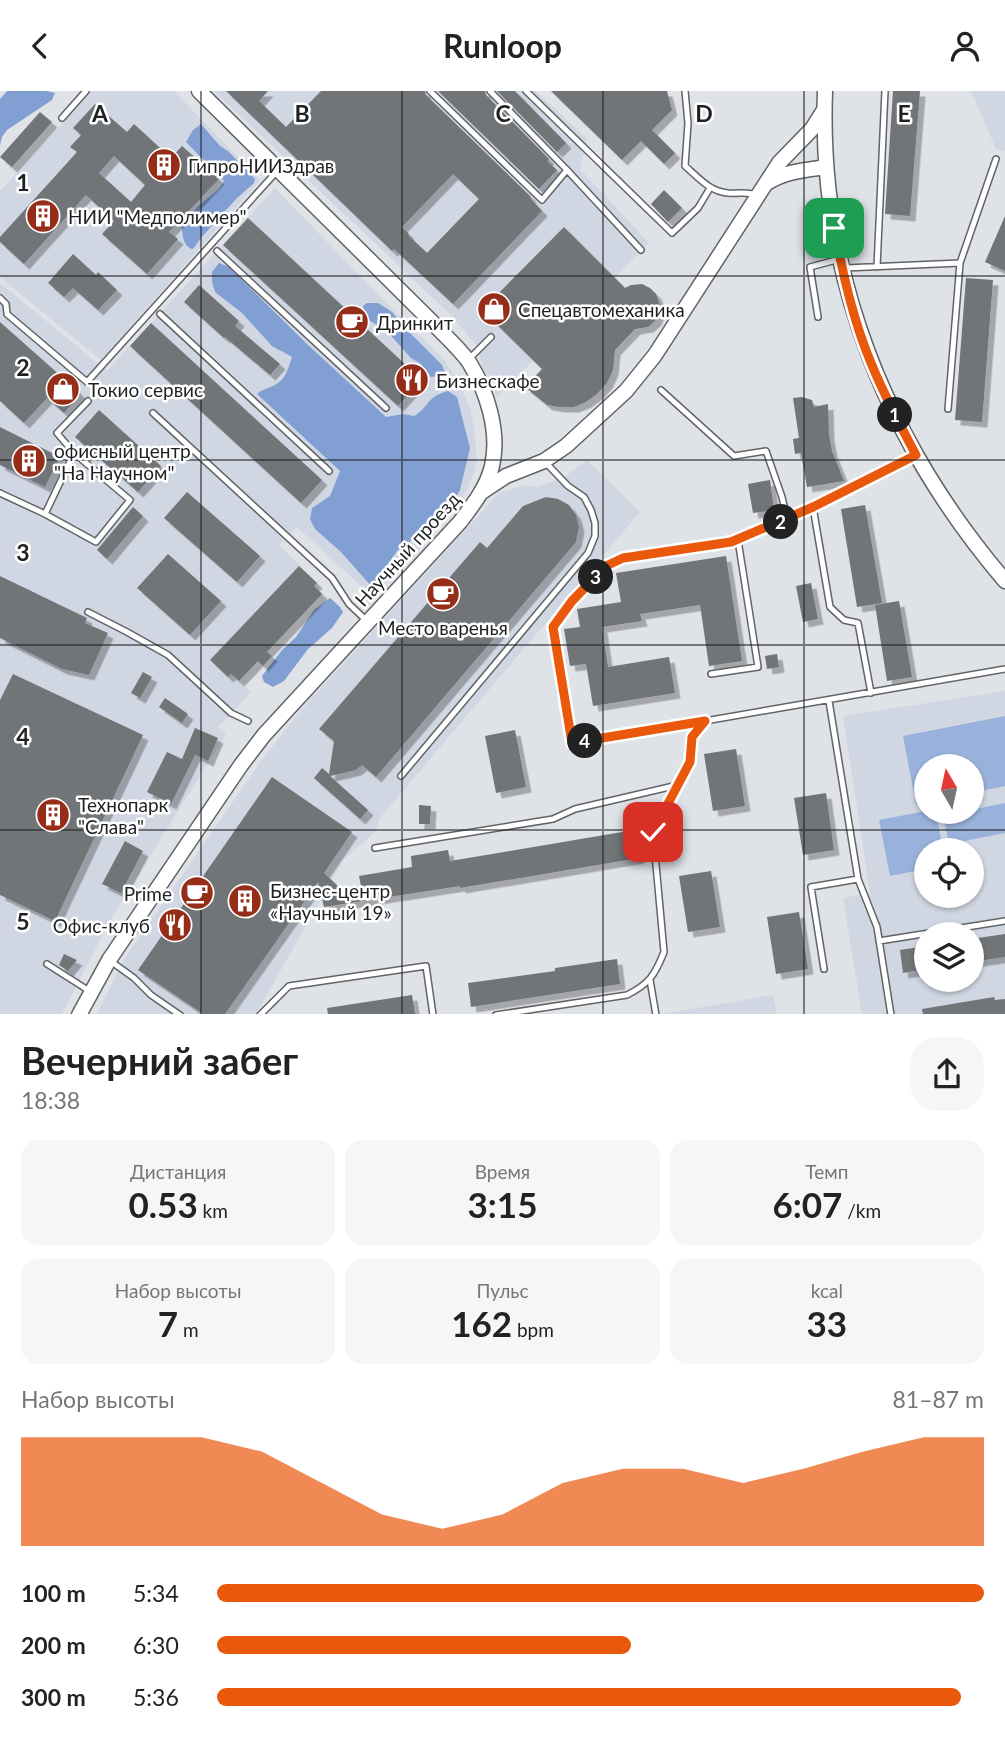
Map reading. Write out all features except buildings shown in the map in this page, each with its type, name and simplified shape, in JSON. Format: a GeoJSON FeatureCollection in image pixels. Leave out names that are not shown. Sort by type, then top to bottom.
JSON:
{"type":"FeatureCollection","features":[{"type":"Feature","properties":{"kind":"street","name":"Научный проезд"},"geometry":{"type":"LineString","coordinates":[[79,1014],[109,960],[241,765],[264,735],[460,522],[480,494],[492,467],[492,428],[484,392],[467,360],[199,91]]}},
{"type":"Feature","properties":{"kind":"street"},"geometry":{"type":"LineString","coordinates":[[825,91],[826,167],[834,228],[852,305],[870,361],[916,455],[955,517],[1005,581]]}},
{"type":"Feature","properties":{"kind":"street"},"geometry":{"type":"LineString","coordinates":[[480,494],[506,476],[544,461],[566,446],[626,391],[677,321],[779,163],[812,129],[825,109]]}},
{"type":"Feature","properties":{"kind":"street"},"geometry":{"type":"LineString","coordinates":[[760,190],[777,177],[826,167]]}},
{"type":"Feature","properties":{"kind":"street"},"geometry":{"type":"LineString","coordinates":[[494,449],[508,464],[524,467]]}},
{"type":"Feature","properties":{"kind":"lane"},"geometry":{"type":"LineString","coordinates":[[62,118],[86,91]]}},
{"type":"Feature","properties":{"kind":"lane"},"geometry":{"type":"LineString","coordinates":[[430,91],[542,200],[567,170]]}},
{"type":"Feature","properties":{"kind":"lane"},"geometry":{"type":"LineString","coordinates":[[490,91],[641,250]]}},
{"type":"Feature","properties":{"kind":"lane"},"geometry":{"type":"LineString","coordinates":[[526,91],[673,233],[698,208],[710,188]]}},
{"type":"Feature","properties":{"kind":"lane"},"geometry":{"type":"LineString","coordinates":[[685,91],[688,123],[685,166],[710,188],[729,193],[760,190]]}},
{"type":"Feature","properties":{"kind":"lane"},"geometry":{"type":"LineString","coordinates":[[877,267],[885,91]]}},
{"type":"Feature","properties":{"kind":"lane"},"geometry":{"type":"LineString","coordinates":[[948,408],[960,263],[996,159]]}},
{"type":"Feature","properties":{"kind":"lane"},"geometry":{"type":"LineString","coordinates":[[0,298],[6,304],[6,314],[87,382],[278,170]]}},
{"type":"Feature","properties":{"kind":"lane"},"geometry":{"type":"LineString","coordinates":[[217,251],[386,408]]}},
{"type":"Feature","properties":{"kind":"lane"},"geometry":{"type":"LineString","coordinates":[[818,317],[810,267],[841,264],[877,267],[960,263]]}},
{"type":"Feature","properties":{"kind":"lane"},"geometry":{"type":"LineString","coordinates":[[160,314],[329,471]]}},
{"type":"Feature","properties":{"kind":"lane"},"geometry":{"type":"LineString","coordinates":[[467,360],[491,337]]}},
{"type":"Feature","properties":{"kind":"lane"},"geometry":{"type":"LineString","coordinates":[[661,390],[734,456],[766,451],[787,519]]}},
{"type":"Feature","properties":{"kind":"lane"},"geometry":{"type":"LineString","coordinates":[[0,493],[46,514],[96,542],[130,500],[74,453],[57,433],[89,401]]}},
{"type":"Feature","properties":{"kind":"lane"},"geometry":{"type":"LineString","coordinates":[[153,412],[331,578],[349,604],[368,621]]}},
{"type":"Feature","properties":{"kind":"lane"},"geometry":{"type":"LineString","coordinates":[[46,514],[74,453]]}},
{"type":"Feature","properties":{"kind":"lane"},"geometry":{"type":"LineString","coordinates":[[916,455],[813,507],[738,540],[623,558],[606,566],[572,601],[553,627],[572,743],[1005,669]]}},
{"type":"Feature","properties":{"kind":"lane"},"geometry":{"type":"LineString","coordinates":[[401,776],[588,552],[595,536],[591,510],[584,497],[568,486],[544,461]]}},
{"type":"Feature","properties":{"kind":"lane"},"geometry":{"type":"LineString","coordinates":[[813,507],[830,607],[844,620],[858,623],[871,693]]}},
{"type":"Feature","properties":{"kind":"lane"},"geometry":{"type":"LineString","coordinates":[[711,674],[758,667],[738,540]]}},
{"type":"Feature","properties":{"kind":"lane"},"geometry":{"type":"LineString","coordinates":[[88,612],[169,655],[231,713],[248,721]]}},
{"type":"Feature","properties":{"kind":"lane"},"geometry":{"type":"LineString","coordinates":[[829,701],[858,879],[874,918],[891,1014]]}},
{"type":"Feature","properties":{"kind":"lane"},"geometry":{"type":"LineString","coordinates":[[496,1014],[627,995],[642,988],[650,980],[664,952],[653,832],[690,762],[692,737],[705,721]]}},
{"type":"Feature","properties":{"kind":"lane"},"geometry":{"type":"LineString","coordinates":[[375,848],[553,819],[575,809],[678,785]]}},
{"type":"Feature","properties":{"kind":"lane"},"geometry":{"type":"LineString","coordinates":[[824,969],[811,887],[858,879]]}},
{"type":"Feature","properties":{"kind":"lane"},"geometry":{"type":"LineString","coordinates":[[879,941],[1005,921]]}},
{"type":"Feature","properties":{"kind":"lane"},"geometry":{"type":"LineString","coordinates":[[109,960],[134,978],[151,995],[180,1014]]}},
{"type":"Feature","properties":{"kind":"lane"},"geometry":{"type":"LineString","coordinates":[[47,964],[91,992]]}},
{"type":"Feature","properties":{"kind":"lane"},"geometry":{"type":"LineString","coordinates":[[260,1014],[289,986],[426,966],[433,1014]]}},
{"type":"Feature","properties":{"kind":"lane"},"geometry":{"type":"LineString","coordinates":[[650,980],[656,1014]]}},
{"type":"Feature","properties":{"kind":"lane"},"geometry":{"type":"LineString","coordinates":[[551,1007],[552,1014]]}},
{"type":"Feature","properties":{"kind":"shaded area"},"geometry":{"type":"Polygon","coordinates":[[[7,91],[55,93],[52,100],[7,130],[0,145],[0,99],[7,91]]]}},
{"type":"Feature","properties":{"kind":"shaded area"},"geometry":{"type":"Polygon","coordinates":[[[92,91],[174,91],[260,180],[101,360],[0,277],[0,191],[92,91]]]}},
{"type":"Feature","properties":{"kind":"shaded area"},"geometry":{"type":"Polygon","coordinates":[[[214,91],[536,91],[587,139],[580,169],[649,243],[497,397],[481,362],[479,349],[453,317],[214,91]]]}},
{"type":"Feature","properties":{"kind":"shaded area"},"geometry":{"type":"Polygon","coordinates":[[[971,91],[1005,91],[1005,151],[996,149],[971,91]]]}},
{"type":"Feature","properties":{"kind":"shaded area"},"geometry":{"type":"Polygon","coordinates":[[[201,124],[255,179],[193,249],[186,244],[182,227],[197,207],[219,189],[224,181],[186,142],[193,130],[201,124]]]}},
{"type":"Feature","properties":{"kind":"shaded area"},"geometry":{"type":"Polygon","coordinates":[[[275,188],[444,360],[458,381],[470,408],[477,460],[474,472],[467,490],[455,508],[373,597],[297,527],[279,545],[317,583],[314,586],[322,594],[267,651],[272,656],[263,666],[258,661],[239,681],[251,692],[218,727],[226,734],[111,919],[62,1014],[0,1014],[0,283],[107,371],[275,188]]]}},
{"type":"Feature","properties":{"kind":"shaded area"},"geometry":{"type":"Polygon","coordinates":[[[219,263],[229,267],[386,417],[403,414],[414,416],[435,396],[448,391],[457,397],[470,448],[460,490],[455,499],[429,521],[415,538],[397,551],[372,587],[341,552],[315,529],[310,519],[312,508],[330,496],[340,471],[257,394],[281,381],[292,357],[272,346],[242,313],[215,292],[212,272],[219,263]]]}},
{"type":"Feature","properties":{"kind":"shaded area"},"geometry":{"type":"Polygon","coordinates":[[[367,303],[378,303],[392,312],[442,365],[446,375],[431,377],[385,329],[370,321],[363,306],[367,303]]]}},
{"type":"Feature","properties":{"kind":"shaded area"},"geometry":{"type":"Polygon","coordinates":[[[587,460],[640,512],[379,819],[375,832],[343,860],[256,1014],[97,1014],[125,958],[261,761],[302,709],[499,493],[525,485],[537,487],[563,478],[587,460]]]}},
{"type":"Feature","properties":{"kind":"shaded area"},"geometry":{"type":"Polygon","coordinates":[[[330,598],[343,612],[332,628],[308,649],[284,681],[273,687],[264,682],[262,676],[282,650],[296,637],[314,610],[330,598]]]}},
{"type":"Feature","properties":{"kind":"shaded area"},"geometry":{"type":"Polygon","coordinates":[[[1005,691],[1005,1014],[862,1014],[843,898],[870,893],[843,716],[1005,691]]]}},
{"type":"Feature","properties":{"kind":"shaded area"},"geometry":{"type":"Polygon","coordinates":[[[1005,716],[1005,786],[984,790],[984,754],[914,754],[914,794],[903,736],[1005,716]]]}},
{"type":"Feature","properties":{"kind":"shaded area"},"geometry":{"type":"Polygon","coordinates":[[[1005,803],[1005,833],[980,838],[948,838],[945,824],[984,824],[984,807],[1005,803]]]}},
{"type":"Feature","properties":{"kind":"shaded area"},"geometry":{"type":"Polygon","coordinates":[[[914,813],[914,824],[938,824],[941,838],[914,838],[914,871],[890,876],[879,820],[914,813]]]}},
{"type":"Feature","properties":{"kind":"shaded area"},"geometry":{"type":"Polygon","coordinates":[[[773,995],[777,1014],[663,1014],[773,995]]]}},
{"type":"Feature","properties":{"kind":"place","name":"ГипроНИИЗдрав"},"geometry":{"type":"Point","coordinates":[164,165]}},
{"type":"Feature","properties":{"kind":"place","name":"НИИ \"Медполимер\""},"geometry":{"type":"Point","coordinates":[43,216]}},
{"type":"Feature","properties":{"kind":"place","name":"Спецавтомеханика"},"geometry":{"type":"Point","coordinates":[494,309]}},
{"type":"Feature","properties":{"kind":"place","name":"Дринкит"},"geometry":{"type":"Point","coordinates":[352,322]}},
{"type":"Feature","properties":{"kind":"place","name":"Бизнескафе"},"geometry":{"type":"Point","coordinates":[412,380]}},
{"type":"Feature","properties":{"kind":"place","name":"Токио сервис"},"geometry":{"type":"Point","coordinates":[63,389]}},
{"type":"Feature","properties":{"kind":"place","name":"офисный центр \"На Научном\""},"geometry":{"type":"Point","coordinates":[29,461]}},
{"type":"Feature","properties":{"kind":"place","name":"Место варенья"},"geometry":{"type":"Point","coordinates":[443,594]}},
{"type":"Feature","properties":{"kind":"place","name":"Технопарк \"Слава\""},"geometry":{"type":"Point","coordinates":[53,815]}},
{"type":"Feature","properties":{"kind":"place","name":"Prime"},"geometry":{"type":"Point","coordinates":[197,893]}},
{"type":"Feature","properties":{"kind":"place","name":"Бизнес-центр «Научный 19»"},"geometry":{"type":"Point","coordinates":[245,901]}},
{"type":"Feature","properties":{"kind":"place","name":"Офис-клуб"},"geometry":{"type":"Point","coordinates":[175,925]}},
{"type":"Feature","properties":{"kind":"route"},"geometry":{"type":"LineString","coordinates":[[653,832],[690,762],[692,737],[705,721],[572,743],[553,627],[572,601],[606,566],[623,558],[731,542],[813,507],[916,455],[870,361],[846,287],[834,228]]}}]}
